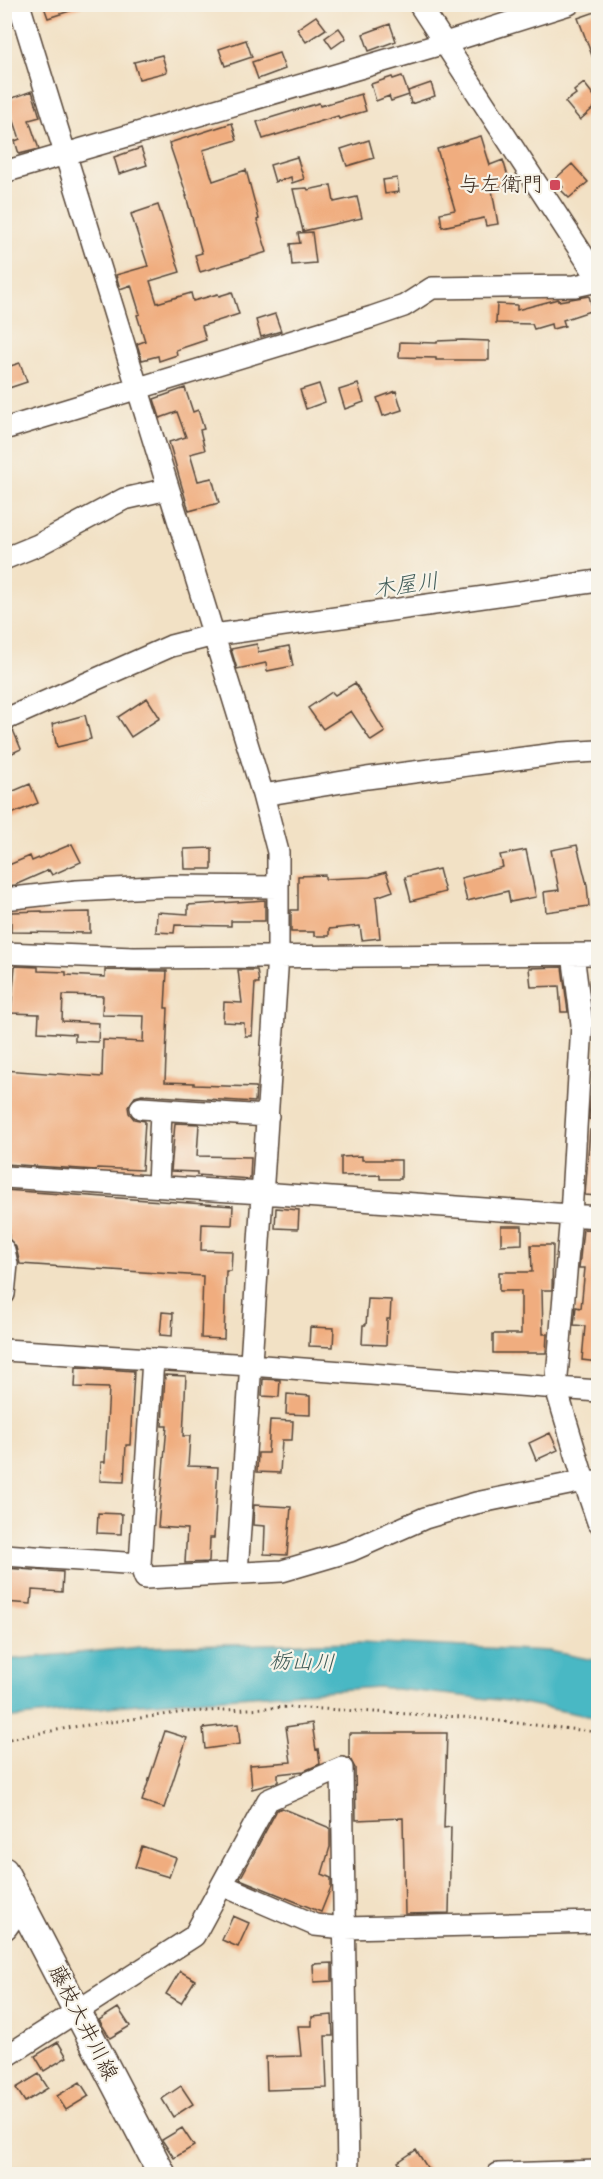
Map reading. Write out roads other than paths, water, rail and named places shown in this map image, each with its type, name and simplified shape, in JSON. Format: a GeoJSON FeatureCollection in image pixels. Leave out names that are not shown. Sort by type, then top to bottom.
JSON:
{"type":"FeatureCollection","features":[{"type":"Feature","properties":{"kind":"main road"},"geometry":{"type":"LineString","coordinates":[[4,1926],[9,1883]]}},
{"type":"Feature","properties":{"kind":"main road","name":"藤枝大井川線"},"geometry":{"type":"LineString","coordinates":[[9,1883],[162,2175]]}},
{"type":"Feature","properties":{"kind":"street"},"geometry":{"type":"LineString","coordinates":[[19,4],[263,795],[278,852],[278,955],[237,1573]]}},
{"type":"Feature","properties":{"kind":"street"},"geometry":{"type":"LineString","coordinates":[[4,429],[383,314],[404,306],[432,288],[574,286],[598,279],[419,4]]}},
{"type":"Feature","properties":{"kind":"street"},"geometry":{"type":"LineString","coordinates":[[4,172],[445,43],[568,4]]}},
{"type":"Feature","properties":{"kind":"street"},"geometry":{"type":"LineString","coordinates":[[4,560],[124,499],[168,489]]}},
{"type":"Feature","properties":{"kind":"street"},"geometry":{"type":"LineString","coordinates":[[4,720],[171,646],[214,635],[598,581]]}},
{"type":"Feature","properties":{"kind":"street"},"geometry":{"type":"LineString","coordinates":[[263,795],[367,778],[562,753],[598,752]]}},
{"type":"Feature","properties":{"kind":"street"},"geometry":{"type":"LineString","coordinates":[[4,899],[77,891],[171,886],[278,887]]}},
{"type":"Feature","properties":{"kind":"street"},"geometry":{"type":"LineString","coordinates":[[4,945],[4,961]]}},
{"type":"Feature","properties":{"kind":"street"},"geometry":{"type":"LineString","coordinates":[[5,952],[134,958],[598,954]]}},
{"type":"Feature","properties":{"kind":"street"},"geometry":{"type":"LineString","coordinates":[[573,954],[582,1024],[571,1215],[556,1388],[591,1482],[598,1522]]}},
{"type":"Feature","properties":{"kind":"street"},"geometry":{"type":"LineString","coordinates":[[158,1186],[151,1110],[267,1116]]}},
{"type":"Feature","properties":{"kind":"street"},"geometry":{"type":"LineString","coordinates":[[4,1176],[598,1217]]}},
{"type":"Feature","properties":{"kind":"street"},"geometry":{"type":"LineString","coordinates":[[4,1250],[7,1264],[4,1294]]}},
{"type":"Feature","properties":{"kind":"street"},"geometry":{"type":"LineString","coordinates":[[4,1350],[598,1390]]}},
{"type":"Feature","properties":{"kind":"street"},"geometry":{"type":"LineString","coordinates":[[153,1359],[140,1564],[145,1578],[282,1571],[350,1551],[425,1518],[466,1506],[591,1482]]}},
{"type":"Feature","properties":{"kind":"street"},"geometry":{"type":"LineString","coordinates":[[4,1555],[140,1564]]}},
{"type":"Feature","properties":{"kind":"street"},"geometry":{"type":"LineString","coordinates":[[4,2058],[194,1936],[268,1800],[342,1768],[348,2175]]}},
{"type":"Feature","properties":{"kind":"street"},"geometry":{"type":"LineString","coordinates":[[222,1885],[315,1925],[345,1928],[598,1922]]}},
{"type":"Feature","properties":{"kind":"street"},"geometry":{"type":"LineString","coordinates":[[498,2175],[598,2171]]}},
{"type":"Feature","properties":{"kind":"water","name":"栃山川"},"geometry":{"type":"Polygon","coordinates":[[[360,1642],[550,1651],[598,1661],[598,1718],[517,1702],[378,1687],[126,1705],[5,1719],[5,1660],[140,1647],[360,1642]]]}},
{"type":"Feature","properties":{"kind":"place","name":"与左衛門"},"geometry":{"type":"Point","coordinates":[555,185]}},
{"type":"Feature","properties":{"kind":"water label","name":"木屋川"},"geometry":{"type":"Point","coordinates":[406,586]}}]}
